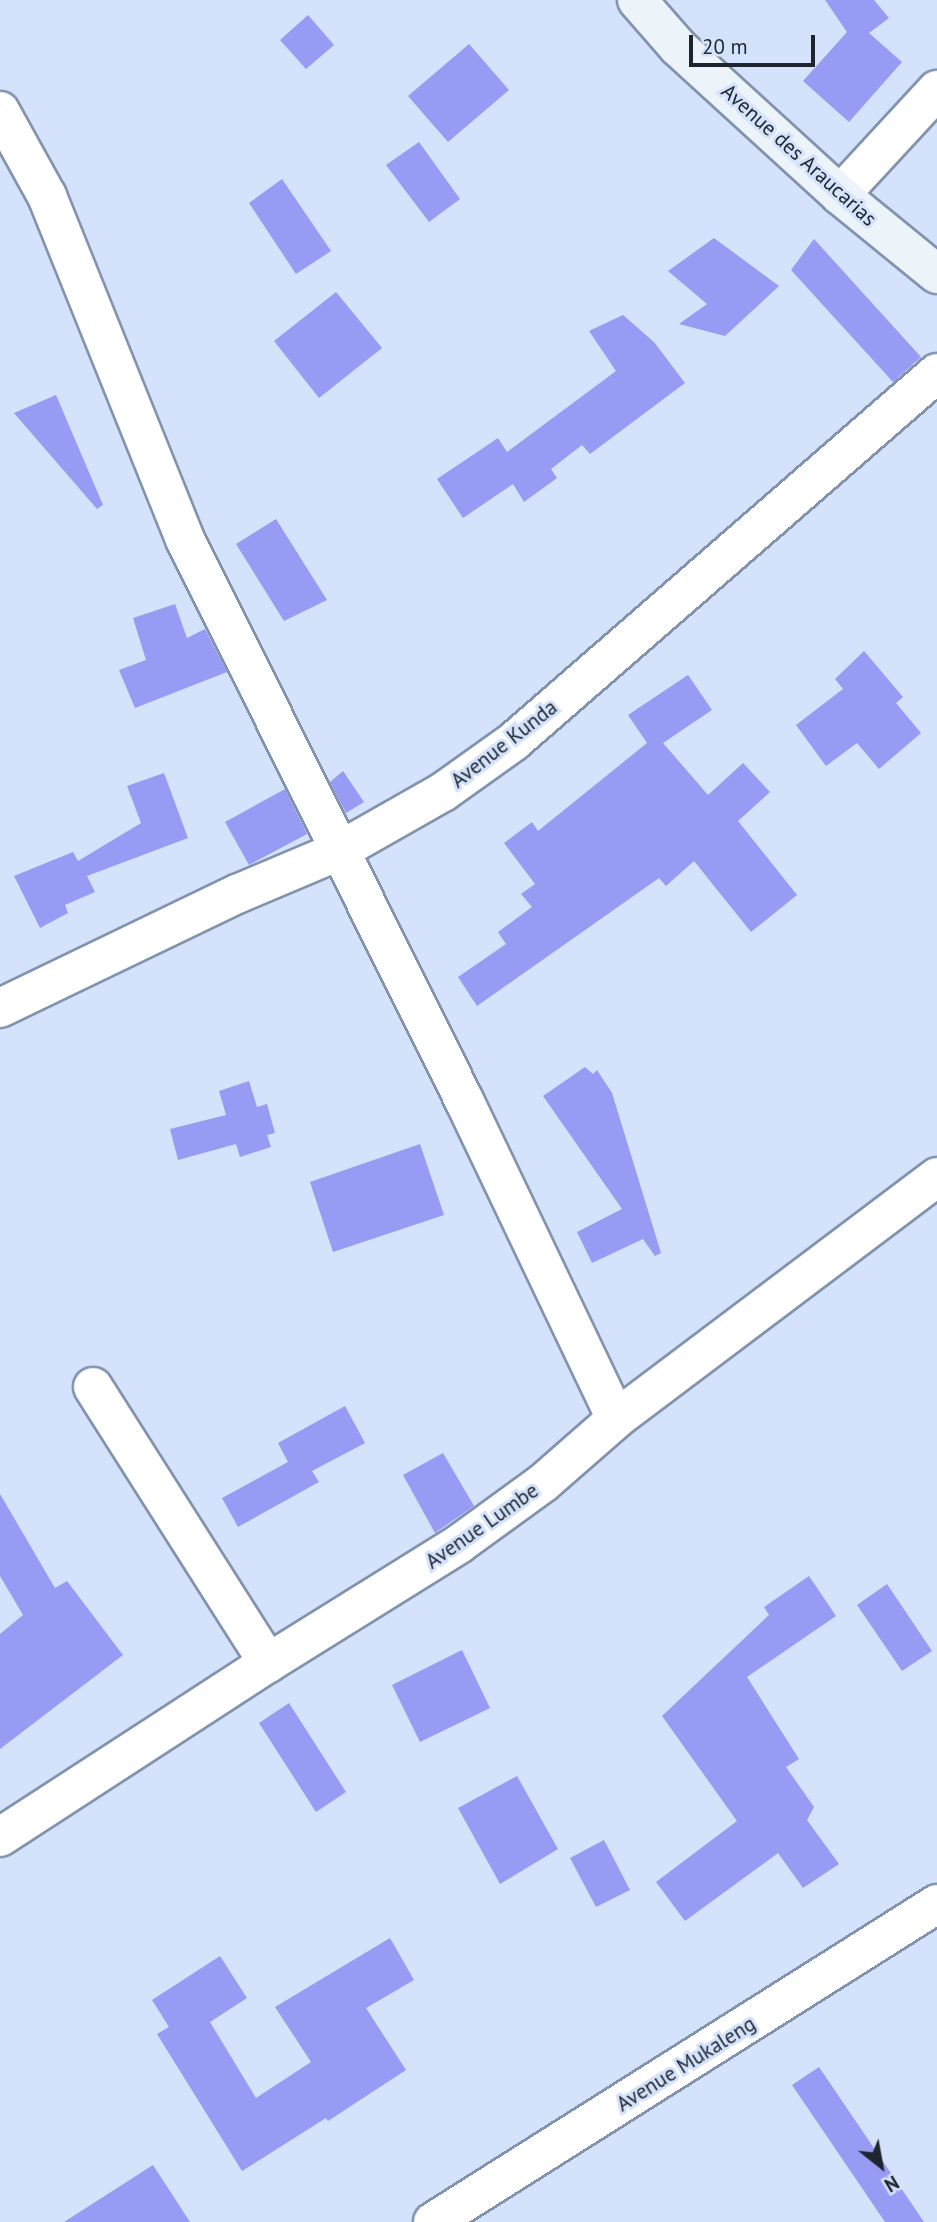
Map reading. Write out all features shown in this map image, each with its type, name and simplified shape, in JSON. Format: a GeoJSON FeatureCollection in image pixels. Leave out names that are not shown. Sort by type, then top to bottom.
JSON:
{"type":"FeatureCollection","features":[{"type":"Feature","properties":{"kind":"street","name":"Avenue des Araucarias"},"geometry":{"type":"LineString","coordinates":[[637,0],[678,47],[841,195],[937,274]]}},
{"type":"Feature","properties":{"kind":"street"},"geometry":{"type":"LineString","coordinates":[[841,195],[937,90]]}},
{"type":"Feature","properties":{"kind":"street"},"geometry":{"type":"LineString","coordinates":[[0,111],[47,196],[184,540],[464,1100],[616,1419]]}},
{"type":"Feature","properties":{"kind":"street","name":"Avenue Kunda"},"geometry":{"type":"LineString","coordinates":[[0,1008],[237,894],[339,851],[443,792],[513,742],[937,373]]}},
{"type":"Feature","properties":{"kind":"street","name":"Avenue Lumbe"},"geometry":{"type":"LineString","coordinates":[[0,1837],[268,1663],[459,1544],[543,1483],[616,1419],[937,1177]]}},
{"type":"Feature","properties":{"kind":"street"},"geometry":{"type":"LineString","coordinates":[[93,1387],[268,1663]]}},
{"type":"Feature","properties":{"kind":"street","name":"Avenue Mukaleng"},"geometry":{"type":"LineString","coordinates":[[433,2222],[937,1904]]}},
{"type":"Feature","properties":{"kind":"building"},"geometry":{"type":"Polygon","coordinates":[[[825,0],[874,0],[889,18],[869,33],[902,62],[849,122],[803,81],[847,32],[825,0]]]}},
{"type":"Feature","properties":{"kind":"building"},"geometry":{"type":"Polygon","coordinates":[[[308,15],[334,45],[306,69],[280,40],[308,15]]]}},
{"type":"Feature","properties":{"kind":"building"},"geometry":{"type":"Polygon","coordinates":[[[469,44],[509,90],[448,142],[408,96],[469,44]]]}},
{"type":"Feature","properties":{"kind":"building"},"geometry":{"type":"Polygon","coordinates":[[[419,142],[460,199],[429,222],[386,165],[419,142]]]}},
{"type":"Feature","properties":{"kind":"building"},"geometry":{"type":"Polygon","coordinates":[[[282,179],[331,251],[296,274],[249,203],[282,179]]]}},
{"type":"Feature","properties":{"kind":"building"},"geometry":{"type":"Polygon","coordinates":[[[714,238],[779,286],[725,336],[679,324],[707,304],[668,271],[714,238]]]}},
{"type":"Feature","properties":{"kind":"building"},"geometry":{"type":"Polygon","coordinates":[[[814,239],[921,357],[893,382],[791,270],[814,239]]]}},
{"type":"Feature","properties":{"kind":"building"},"geometry":{"type":"Polygon","coordinates":[[[336,292],[382,348],[319,398],[274,341],[336,292]]]}},
{"type":"Feature","properties":{"kind":"building"},"geometry":{"type":"Polygon","coordinates":[[[623,315],[654,342],[685,383],[590,454],[582,445],[551,469],[557,478],[524,502],[513,484],[463,518],[437,479],[498,438],[507,452],[616,371],[589,331],[623,315]]]}},
{"type":"Feature","properties":{"kind":"building"},"geometry":{"type":"Polygon","coordinates":[[[56,395],[103,505],[97,509],[14,413],[56,395]]]}},
{"type":"Feature","properties":{"kind":"building"},"geometry":{"type":"Polygon","coordinates":[[[276,519],[327,600],[284,621],[236,544],[276,519]]]}},
{"type":"Feature","properties":{"kind":"building"},"geometry":{"type":"Polygon","coordinates":[[[175,604],[187,638],[205,629],[227,672],[135,708],[119,670],[146,660],[133,618],[175,604]]]}},
{"type":"Feature","properties":{"kind":"building"},"geometry":{"type":"Polygon","coordinates":[[[864,651],[903,697],[896,703],[921,733],[879,769],[857,743],[826,766],[796,725],[843,689],[835,679],[864,651]]]}},
{"type":"Feature","properties":{"kind":"building"},"geometry":{"type":"Polygon","coordinates":[[[688,675],[712,710],[663,743],[708,795],[743,763],[770,792],[738,821],[797,895],[751,932],[694,861],[666,886],[659,878],[477,1006],[458,977],[506,944],[498,932],[532,907],[521,894],[535,884],[504,843],[532,822],[538,831],[647,743],[628,715],[688,675]]]}},
{"type":"Feature","properties":{"kind":"building"},"geometry":{"type":"Polygon","coordinates":[[[343,771],[364,802],[346,813],[330,782],[343,771]]]}},
{"type":"Feature","properties":{"kind":"building"},"geometry":{"type":"Polygon","coordinates":[[[164,773],[188,838],[87,876],[95,892],[65,905],[68,913],[40,928],[14,876],[73,852],[78,861],[141,823],[127,786],[164,773]]]}},
{"type":"Feature","properties":{"kind":"building"},"geometry":{"type":"Polygon","coordinates":[[[285,789],[307,834],[249,865],[225,822],[285,789]]]}},
{"type":"Feature","properties":{"kind":"building"},"geometry":{"type":"Polygon","coordinates":[[[585,1067],[593,1074],[597,1070],[612,1093],[661,1253],[655,1256],[643,1239],[592,1263],[577,1232],[622,1209],[543,1096],[585,1067]]]}},
{"type":"Feature","properties":{"kind":"building"},"geometry":{"type":"Polygon","coordinates":[[[249,1081],[257,1107],[267,1104],[275,1133],[267,1135],[271,1147],[240,1157],[236,1144],[178,1160],[170,1129],[226,1115],[219,1091],[249,1081]]]}},
{"type":"Feature","properties":{"kind":"building"},"geometry":{"type":"Polygon","coordinates":[[[420,1144],[444,1215],[333,1252],[310,1182],[420,1144]]]}},
{"type":"Feature","properties":{"kind":"building"},"geometry":{"type":"Polygon","coordinates":[[[345,1406],[365,1443],[312,1471],[319,1482],[238,1527],[222,1498],[288,1462],[278,1443],[345,1406]]]}},
{"type":"Feature","properties":{"kind":"building"},"geometry":{"type":"Polygon","coordinates":[[[443,1453],[474,1506],[435,1533],[403,1475],[443,1453]]]}},
{"type":"Feature","properties":{"kind":"building"},"geometry":{"type":"Polygon","coordinates":[[[0,1494],[55,1588],[67,1581],[123,1655],[0,1749],[0,1634],[23,1615],[0,1576],[0,1494]]]}},
{"type":"Feature","properties":{"kind":"building"},"geometry":{"type":"Polygon","coordinates":[[[809,1576],[836,1616],[747,1677],[799,1759],[786,1767],[814,1807],[807,1820],[839,1864],[803,1888],[778,1853],[685,1921],[656,1882],[737,1821],[662,1716],[769,1615],[764,1607],[809,1576]]]}},
{"type":"Feature","properties":{"kind":"building"},"geometry":{"type":"Polygon","coordinates":[[[887,1584],[932,1651],[902,1671],[857,1605],[887,1584]]]}},
{"type":"Feature","properties":{"kind":"building"},"geometry":{"type":"Polygon","coordinates":[[[462,1650],[490,1708],[420,1742],[392,1685],[462,1650]]]}},
{"type":"Feature","properties":{"kind":"building"},"geometry":{"type":"Polygon","coordinates":[[[289,1703],[346,1792],[316,1812],[259,1723],[289,1703]]]}},
{"type":"Feature","properties":{"kind":"building"},"geometry":{"type":"Polygon","coordinates":[[[517,1776],[558,1849],[500,1884],[458,1808],[517,1776]]]}},
{"type":"Feature","properties":{"kind":"building"},"geometry":{"type":"Polygon","coordinates":[[[604,1840],[630,1890],[596,1907],[570,1858],[604,1840]]]}},
{"type":"Feature","properties":{"kind":"building"},"geometry":{"type":"Polygon","coordinates":[[[390,1938],[414,1980],[366,2008],[406,2070],[328,2121],[326,2118],[242,2171],[157,2034],[169,2027],[152,2000],[220,1956],[247,1998],[210,2022],[256,2098],[311,2062],[275,2007],[390,1938]]]}},
{"type":"Feature","properties":{"kind":"building"},"geometry":{"type":"Polygon","coordinates":[[[819,2067],[924,2222],[885,2222],[792,2085],[819,2067]]]}},
{"type":"Feature","properties":{"kind":"building"},"geometry":{"type":"Polygon","coordinates":[[[153,2165],[190,2222],[64,2222],[153,2165]]]}}]}
